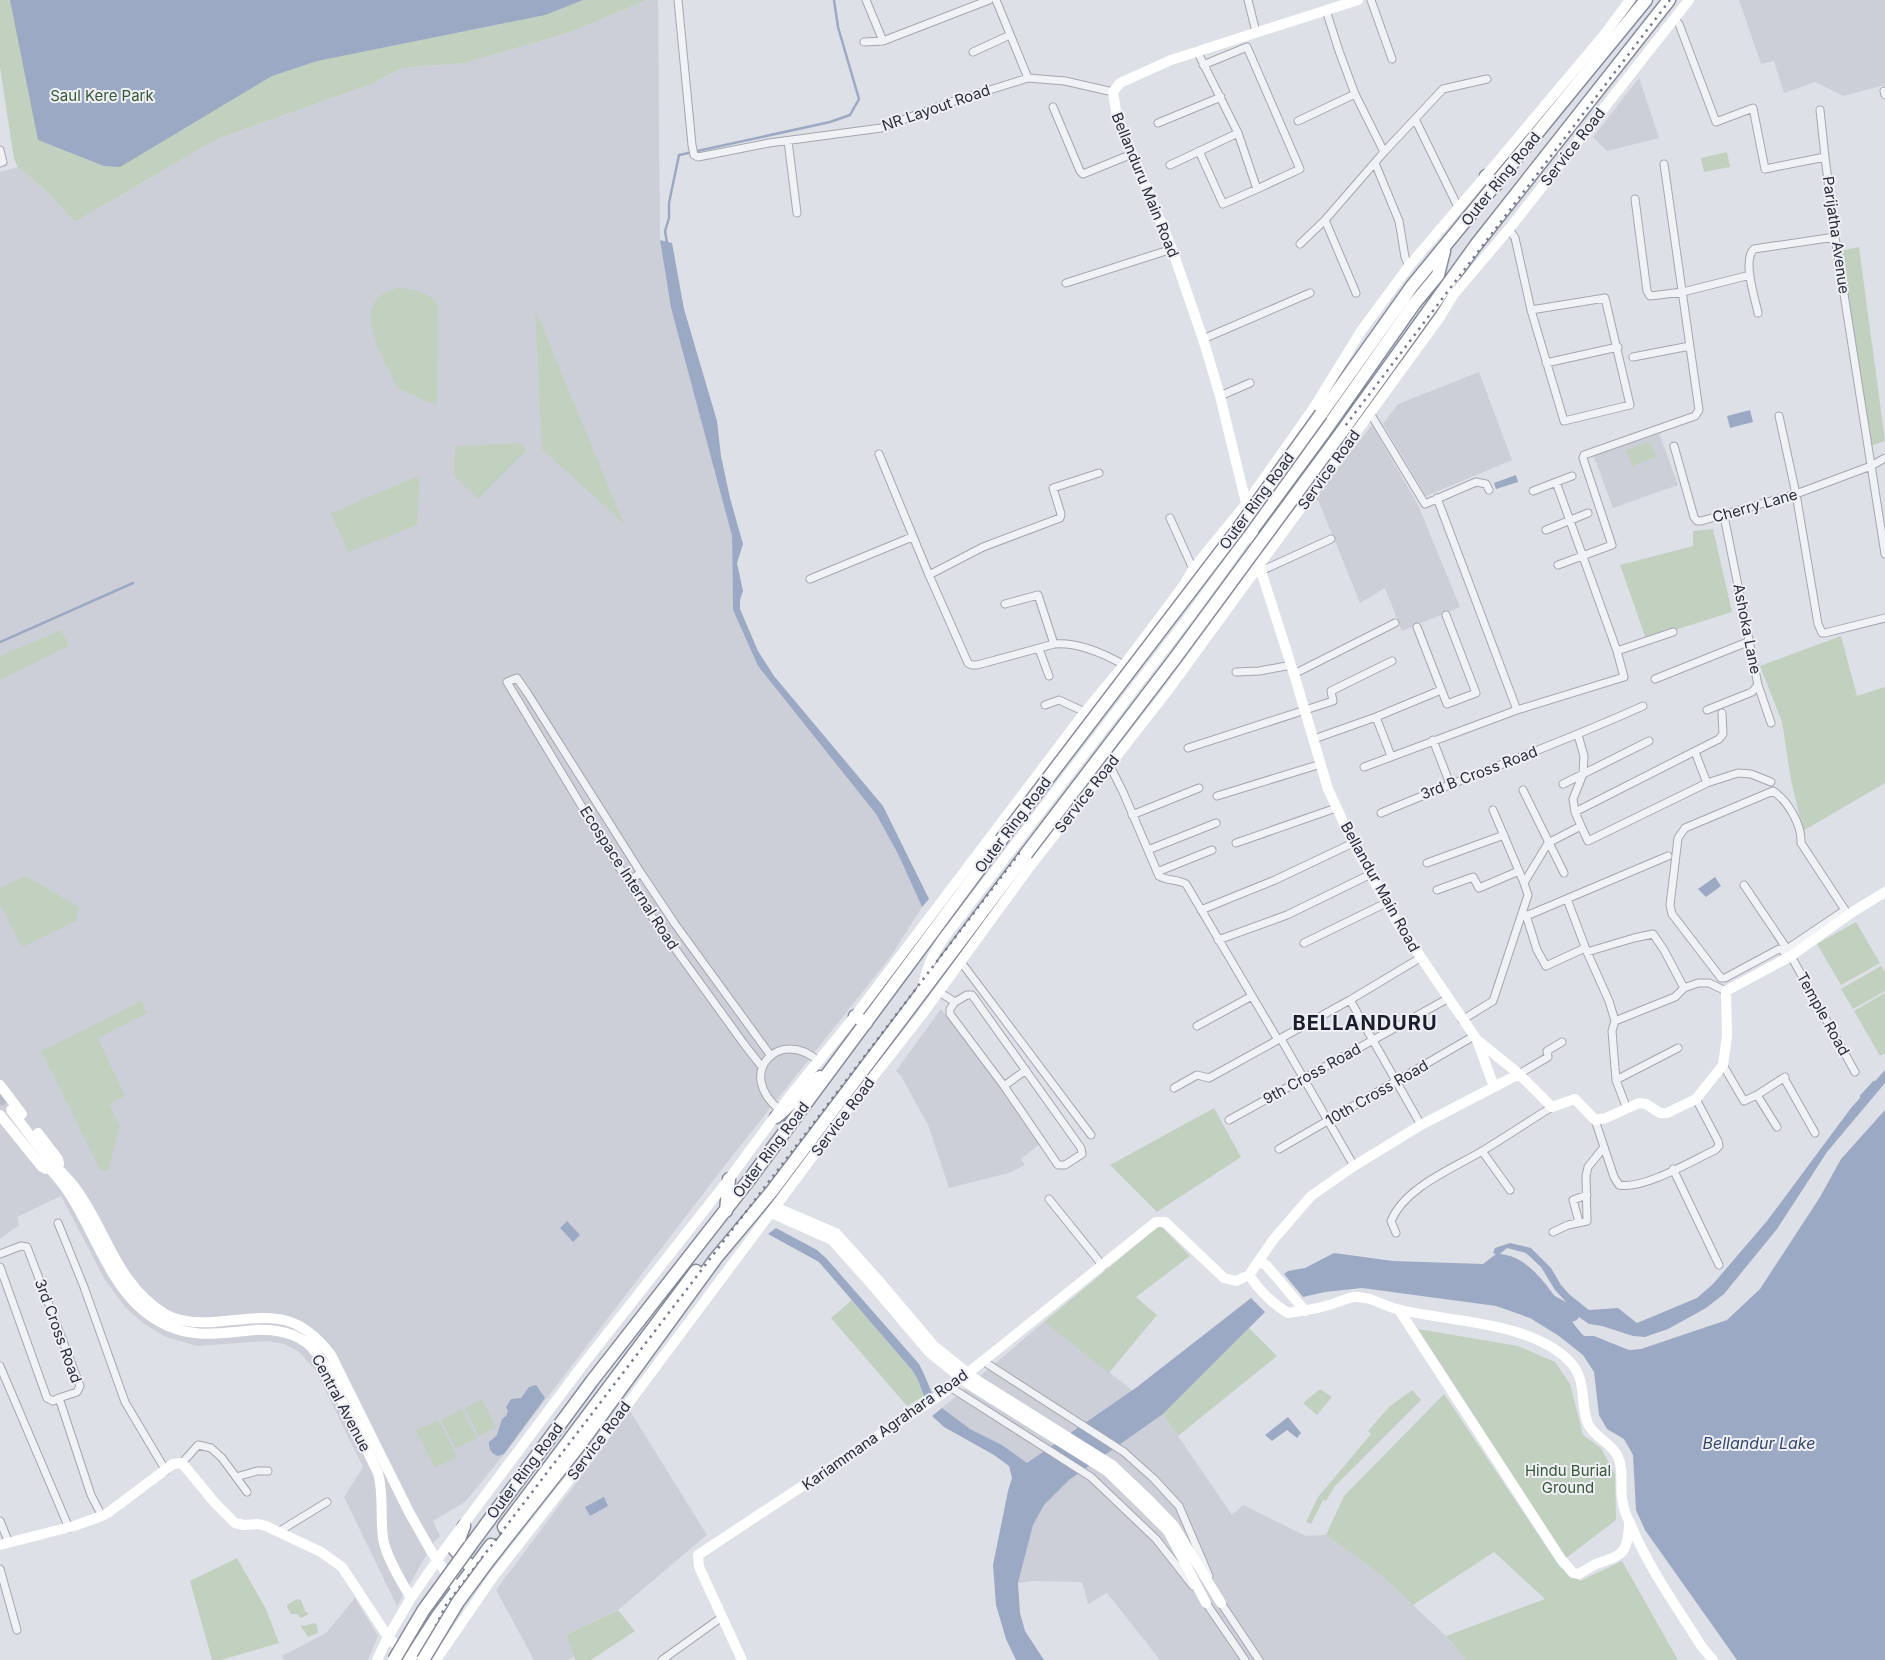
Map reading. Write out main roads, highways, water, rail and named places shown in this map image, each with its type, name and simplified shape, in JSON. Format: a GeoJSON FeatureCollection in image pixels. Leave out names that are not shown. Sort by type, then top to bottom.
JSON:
{"type":"FeatureCollection","features":[{"type":"Feature","properties":{"kind":"highway","name":"Outer Ring Road"},"geometry":{"type":"LineString","coordinates":[[394,1660],[423,1611],[592,1381],[726,1210],[1001,840],[1238,529],[1412,286],[1646,0]]}},
{"type":"Feature","properties":{"kind":"highway","name":"Outer Ring Road"},"geometry":{"type":"LineString","coordinates":[[423,1660],[448,1617],[489,1560],[582,1442],[734,1236],[828,1126],[921,994],[1211,611],[1341,433],[1669,0]]}},
{"type":"Feature","properties":{"kind":"highway"},"geometry":{"type":"LineString","coordinates":[[1486,176],[1496,185]]}},
{"type":"Feature","properties":{"kind":"highway"},"geometry":{"type":"LineString","coordinates":[[1252,530],[1322,435],[1414,304],[1438,275],[1445,246]]}},
{"type":"Feature","properties":{"kind":"highway"},"geometry":{"type":"LineString","coordinates":[[854,1016],[866,1023]]}},
{"type":"Feature","properties":{"kind":"highway"},"geometry":{"type":"LineString","coordinates":[[778,1113],[789,1107],[811,1083],[830,1071]]}},
{"type":"Feature","properties":{"kind":"highway"},"geometry":{"type":"LineString","coordinates":[[726,1210],[729,1179]]}},
{"type":"Feature","properties":{"kind":"highway"},"geometry":{"type":"LineString","coordinates":[[410,1659],[473,1568],[606,1394],[708,1256],[734,1236]]}},
{"type":"Feature","properties":{"kind":"highway"},"geometry":{"type":"LineString","coordinates":[[464,1526],[455,1550],[473,1568]]}},
{"type":"Feature","properties":{"kind":"water","name":"Saul Kere Park"},"geometry":{"type":"Polygon","coordinates":[[[10,0],[583,0],[545,15],[317,61],[272,76],[120,167],[104,166],[38,140],[10,0]]]}},
{"type":"Feature","properties":{"kind":"water"},"geometry":{"type":"Polygon","coordinates":[[[660,240],[672,243],[684,309],[717,421],[721,456],[743,544],[737,563],[743,591],[740,609],[758,651],[774,676],[883,806],[929,899],[922,907],[898,854],[876,814],[758,666],[733,610],[732,536],[671,308],[660,240]]]}},
{"type":"Feature","properties":{"kind":"water"},"geometry":{"type":"Polygon","coordinates":[[[1750,410],[1753,422],[1730,428],[1727,416],[1750,410]]]}},
{"type":"Feature","properties":{"kind":"water"},"geometry":{"type":"Polygon","coordinates":[[[1516,475],[1518,482],[1496,489],[1494,483],[1516,475]]]}},
{"type":"Feature","properties":{"kind":"water"},"geometry":{"type":"Polygon","coordinates":[[[1715,877],[1721,886],[1706,897],[1698,889],[1715,877]]]}},
{"type":"Feature","properties":{"kind":"water","name":"Bellandur Lake"},"geometry":{"type":"Polygon","coordinates":[[[1885,1070],[1885,1083],[1827,1152],[1777,1229],[1724,1294],[1706,1308],[1668,1329],[1645,1337],[1633,1336],[1589,1324],[1569,1310],[1566,1302],[1555,1290],[1541,1267],[1526,1253],[1507,1248],[1500,1254],[1514,1257],[1537,1275],[1584,1336],[1594,1336],[1629,1350],[1641,1349],[1727,1320],[1760,1289],[1820,1197],[1841,1159],[1885,1110],[1885,1660],[1737,1660],[1645,1530],[1636,1510],[1633,1455],[1624,1439],[1607,1429],[1599,1415],[1594,1372],[1583,1355],[1559,1336],[1530,1318],[1496,1306],[1362,1288],[1325,1292],[1303,1297],[1284,1274],[1288,1271],[1305,1268],[1334,1253],[1393,1261],[1483,1264],[1496,1254],[1493,1253],[1495,1248],[1510,1243],[1531,1248],[1551,1268],[1561,1285],[1570,1295],[1589,1310],[1618,1308],[1637,1323],[1697,1298],[1713,1284],[1767,1221],[1851,1108],[1885,1070]]]}},
{"type":"Feature","properties":{"kind":"water"},"geometry":{"type":"Polygon","coordinates":[[[567,1221],[580,1235],[573,1242],[560,1228],[567,1221]]]}},
{"type":"Feature","properties":{"kind":"water"},"geometry":{"type":"Polygon","coordinates":[[[776,1228],[817,1250],[826,1258],[919,1364],[932,1393],[924,1396],[912,1370],[819,1262],[768,1234],[776,1228]]]}},
{"type":"Feature","properties":{"kind":"water"},"geometry":{"type":"Polygon","coordinates":[[[1251,1298],[1265,1312],[1163,1414],[1069,1480],[1044,1505],[1033,1525],[1018,1583],[1020,1613],[1025,1631],[1044,1660],[1016,1660],[1006,1639],[996,1605],[993,1565],[1012,1478],[1009,1466],[994,1455],[944,1427],[932,1416],[942,1408],[970,1429],[1002,1445],[1027,1463],[1137,1387],[1251,1298]]]}},
{"type":"Feature","properties":{"kind":"water"},"geometry":{"type":"Polygon","coordinates":[[[536,1385],[545,1398],[504,1454],[496,1455],[491,1451],[489,1442],[497,1435],[502,1419],[508,1411],[506,1407],[511,1399],[521,1398],[529,1387],[536,1385]]]}},
{"type":"Feature","properties":{"kind":"water"},"geometry":{"type":"Polygon","coordinates":[[[1288,1417],[1301,1433],[1297,1438],[1287,1430],[1272,1441],[1265,1435],[1288,1417]]]}},
{"type":"Feature","properties":{"kind":"water"},"geometry":{"type":"Polygon","coordinates":[[[604,1497],[608,1506],[590,1516],[585,1507],[604,1497]]]}},
{"type":"Feature","properties":{"kind":"waterway"},"geometry":{"type":"LineString","coordinates":[[667,243],[665,231],[669,218],[669,203],[679,155],[830,122],[850,115],[859,99],[838,27],[834,0]]}},
{"type":"Feature","properties":{"kind":"waterway"},"geometry":{"type":"LineString","coordinates":[[0,642],[133,583]]}},
{"type":"Feature","properties":{"kind":"waterway"},"geometry":{"type":"LineString","coordinates":[[1861,1096],[1874,1082]]}},
{"type":"Feature","properties":{"kind":"waterway"},"geometry":{"type":"LineString","coordinates":[[1545,1299],[1572,1314]]}},
{"type":"Feature","properties":{"kind":"tunnel"},"geometry":{"type":"LineString","coordinates":[[0,1095],[11,1110]]}},
{"type":"Feature","properties":{"kind":"railway"},"geometry":{"type":"LineString","coordinates":[[419,1660],[446,1605],[1670,0]]}},
{"type":"Feature","properties":{"kind":"district","name":"BELLANDURU"},"geometry":{"type":"Point","coordinates":[1365,1023]}},
{"type":"Feature","properties":{"kind":"park label","name":"Hindu Burial Ground"},"geometry":{"type":"Point","coordinates":[1568,1480]}}]}
